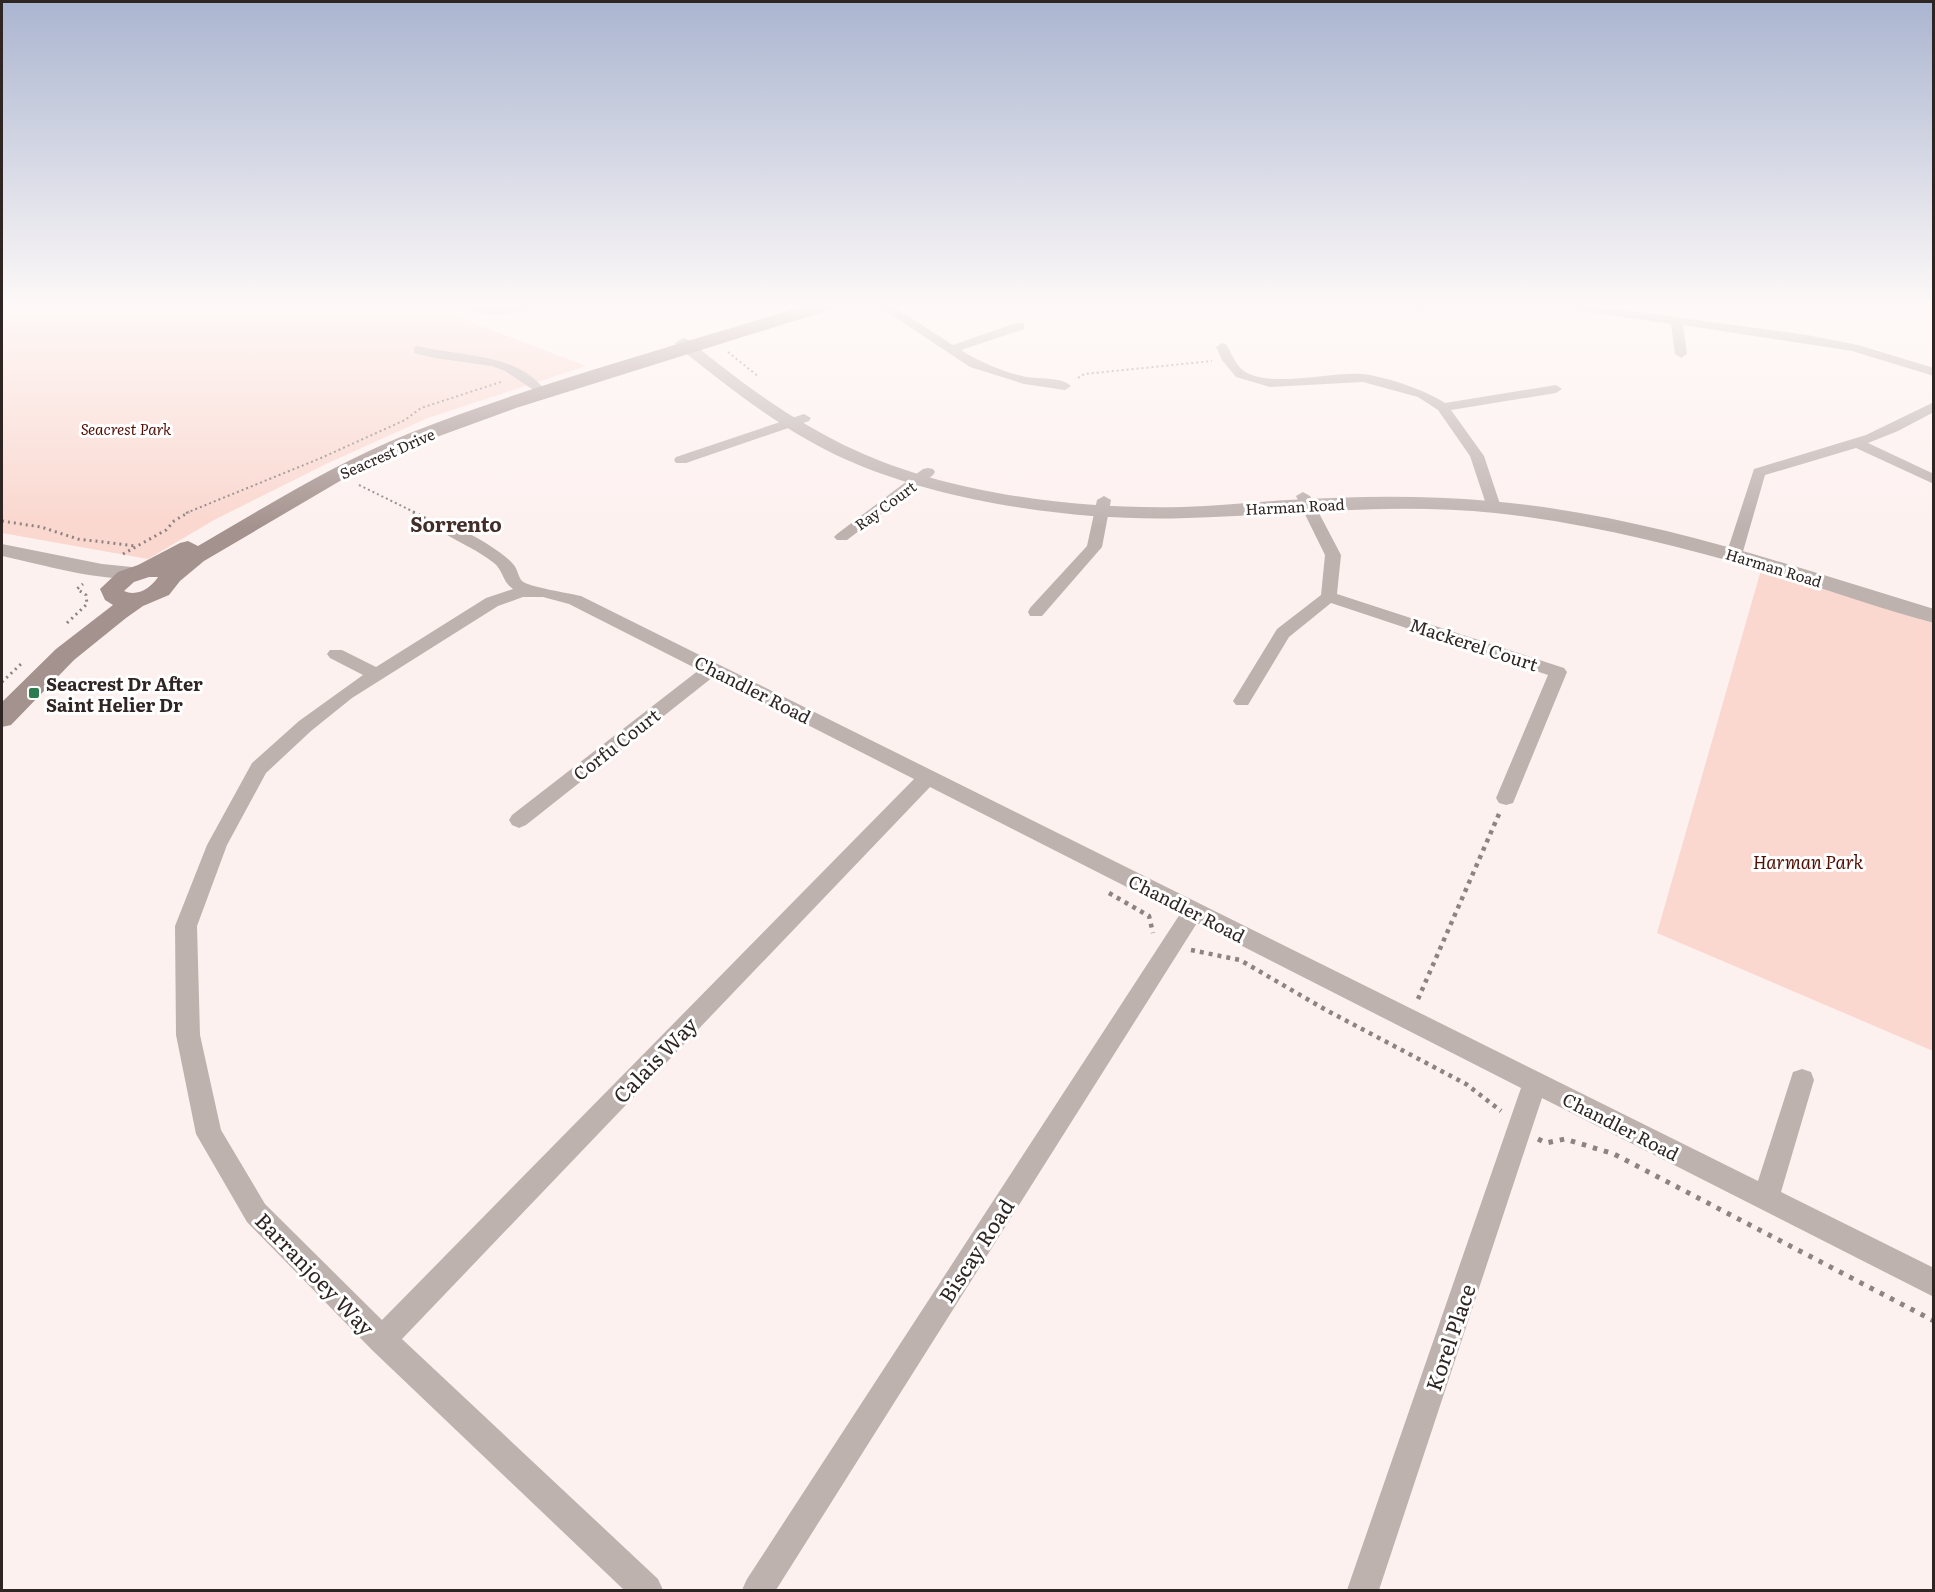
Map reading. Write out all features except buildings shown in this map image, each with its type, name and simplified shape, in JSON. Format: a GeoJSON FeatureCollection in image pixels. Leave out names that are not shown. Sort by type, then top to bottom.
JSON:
{"type":"FeatureCollection","features":[{"type":"Feature","properties":{"kind":"main road","name":"Seacrest Drive"},"geometry":{"type":"LineString","coordinates":[[103,583],[121,580],[141,571],[345,462],[433,424],[574,378]]}},
{"type":"Feature","properties":{"kind":"main road","name":"Seacrest Drive"},"geometry":{"type":"LineString","coordinates":[[136,600],[164,588],[170,577],[203,551],[338,474],[416,438],[484,412],[586,378]]}},
{"type":"Feature","properties":{"kind":"main road"},"geometry":{"type":"LineString","coordinates":[[141,571],[166,571],[170,577]]}},
{"type":"Feature","properties":{"kind":"main road"},"geometry":{"type":"LineString","coordinates":[[2,700],[103,583],[119,599],[136,600]]}},
{"type":"Feature","properties":{"kind":"main road"},"geometry":{"type":"LineString","coordinates":[[2,718],[82,639],[136,600]]}},
{"type":"Feature","properties":{"kind":"street"},"geometry":{"type":"LineString","coordinates":[[525,378],[538,389]]}},
{"type":"Feature","properties":{"kind":"street","name":"Harman Road"},"geometry":{"type":"LineString","coordinates":[[741,378],[799,421],[855,457],[1006,498],[1103,505],[1168,513],[1306,500],[1493,503],[1621,526],[1735,551],[1934,608]]}},
{"type":"Feature","properties":{"kind":"street"},"geometry":{"type":"LineString","coordinates":[[1019,378],[1065,386]]}},
{"type":"Feature","properties":{"kind":"street"},"geometry":{"type":"LineString","coordinates":[[1254,378],[1270,383],[1358,378]]}},
{"type":"Feature","properties":{"kind":"street"},"geometry":{"type":"LineString","coordinates":[[1364,378],[1423,394],[1443,407],[1477,456],[1493,503]]}},
{"type":"Feature","properties":{"kind":"street"},"geometry":{"type":"LineString","coordinates":[[1443,407],[1556,389]]}},
{"type":"Feature","properties":{"kind":"street"},"geometry":{"type":"LineString","coordinates":[[1735,551],[1759,472],[1857,443],[1917,417],[1934,406]]}},
{"type":"Feature","properties":{"kind":"street"},"geometry":{"type":"LineString","coordinates":[[681,460],[799,421]]}},
{"type":"Feature","properties":{"kind":"street"},"geometry":{"type":"LineString","coordinates":[[1857,443],[1934,480]]}},
{"type":"Feature","properties":{"kind":"street","name":"Ray Court"},"geometry":{"type":"LineString","coordinates":[[842,537],[924,476]]}},
{"type":"Feature","properties":{"kind":"street"},"geometry":{"type":"LineString","coordinates":[[1242,700],[1283,633],[1329,597],[1333,555],[1306,500]]}},
{"type":"Feature","properties":{"kind":"street"},"geometry":{"type":"LineString","coordinates":[[1036,612],[1094,547],[1103,505]]}},
{"type":"Feature","properties":{"kind":"street"},"geometry":{"type":"LineString","coordinates":[[449,530],[499,559],[509,569],[514,583],[529,592]]}},
{"type":"Feature","properties":{"kind":"street"},"geometry":{"type":"LineString","coordinates":[[2,550],[103,583]]}},
{"type":"Feature","properties":{"kind":"street","name":"Harman Road"},"geometry":{"type":"LineString","coordinates":[[1735,551],[1934,616]]}},
{"type":"Feature","properties":{"kind":"street"},"geometry":{"type":"LineString","coordinates":[[2,563],[103,583]]}},
{"type":"Feature","properties":{"kind":"street","name":"Chandler Road"},"geometry":{"type":"LineString","coordinates":[[529,592],[549,591],[575,600],[1934,1283]]}},
{"type":"Feature","properties":{"kind":"street","name":"Barranjoey Way"},"geometry":{"type":"LineString","coordinates":[[529,592],[504,596],[492,602],[346,694],[305,726],[259,768],[217,845],[186,926],[188,1035],[209,1134],[256,1213],[382,1340],[647,1590]]}},
{"type":"Feature","properties":{"kind":"street","name":"Mackerel Court"},"geometry":{"type":"LineString","coordinates":[[1329,597],[1558,672],[1506,798]]}},
{"type":"Feature","properties":{"kind":"street"},"geometry":{"type":"LineString","coordinates":[[336,654],[376,675]]}},
{"type":"Feature","properties":{"kind":"street","name":"Corfu Court"},"geometry":{"type":"LineString","coordinates":[[519,820],[712,669]]}},
{"type":"Feature","properties":{"kind":"street","name":"Calais Way"},"geometry":{"type":"LineString","coordinates":[[382,1340],[927,778]]}},
{"type":"Feature","properties":{"kind":"street","name":"Biscay Road"},"geometry":{"type":"LineString","coordinates":[[758,1590],[1193,911]]}},
{"type":"Feature","properties":{"kind":"street"},"geometry":{"type":"LineString","coordinates":[[1766,1199],[1802,1080]]}},
{"type":"Feature","properties":{"kind":"street","name":"Korel Place"},"geometry":{"type":"LineString","coordinates":[[1363,1590],[1535,1083]]}},
{"type":"Feature","properties":{"kind":"path"},"geometry":{"type":"LineString","coordinates":[[1065,386],[1077,378]]}},
{"type":"Feature","properties":{"kind":"path"},"geometry":{"type":"LineString","coordinates":[[61,629],[87,604],[86,595],[77,589],[103,583],[136,546],[166,530],[174,521],[193,509],[321,458],[405,420],[421,408],[495,383]]}},
{"type":"Feature","properties":{"kind":"path"},"geometry":{"type":"LineString","coordinates":[[338,474],[449,530]]}},
{"type":"Feature","properties":{"kind":"path"},"geometry":{"type":"LineString","coordinates":[[2,521],[41,527],[78,539],[136,546]]}},
{"type":"Feature","properties":{"kind":"path"},"geometry":{"type":"LineString","coordinates":[[2,682],[28,659]]}},
{"type":"Feature","properties":{"kind":"path"},"geometry":{"type":"LineString","coordinates":[[1409,1019],[1506,798]]}},
{"type":"Feature","properties":{"kind":"path"},"geometry":{"type":"LineString","coordinates":[[1098,887],[1149,916],[1154,938],[1169,946],[1240,960],[1326,1010],[1466,1084],[1520,1129],[1546,1143],[1565,1139],[1614,1154],[1934,1321]]}},
{"type":"Feature","properties":{"kind":"green space","name":"Seacrest Park"},"geometry":{"type":"Polygon","coordinates":[[[2,378],[549,378],[428,418],[326,464],[214,520],[148,559],[2,533],[2,378]]]}},
{"type":"Feature","properties":{"kind":"green space","name":"Harman Park"},"geometry":{"type":"Polygon","coordinates":[[[1761,570],[1933,623],[1933,1051],[1657,933],[1761,570]]]}},
{"type":"Feature","properties":{"kind":"place","name":"Seacrest Dr After Saint Helier Dr"},"geometry":{"type":"Point","coordinates":[34,693]}},
{"type":"Feature","properties":{"kind":"district","name":"Sorrento"},"geometry":{"type":"Point","coordinates":[456,523]}}]}
